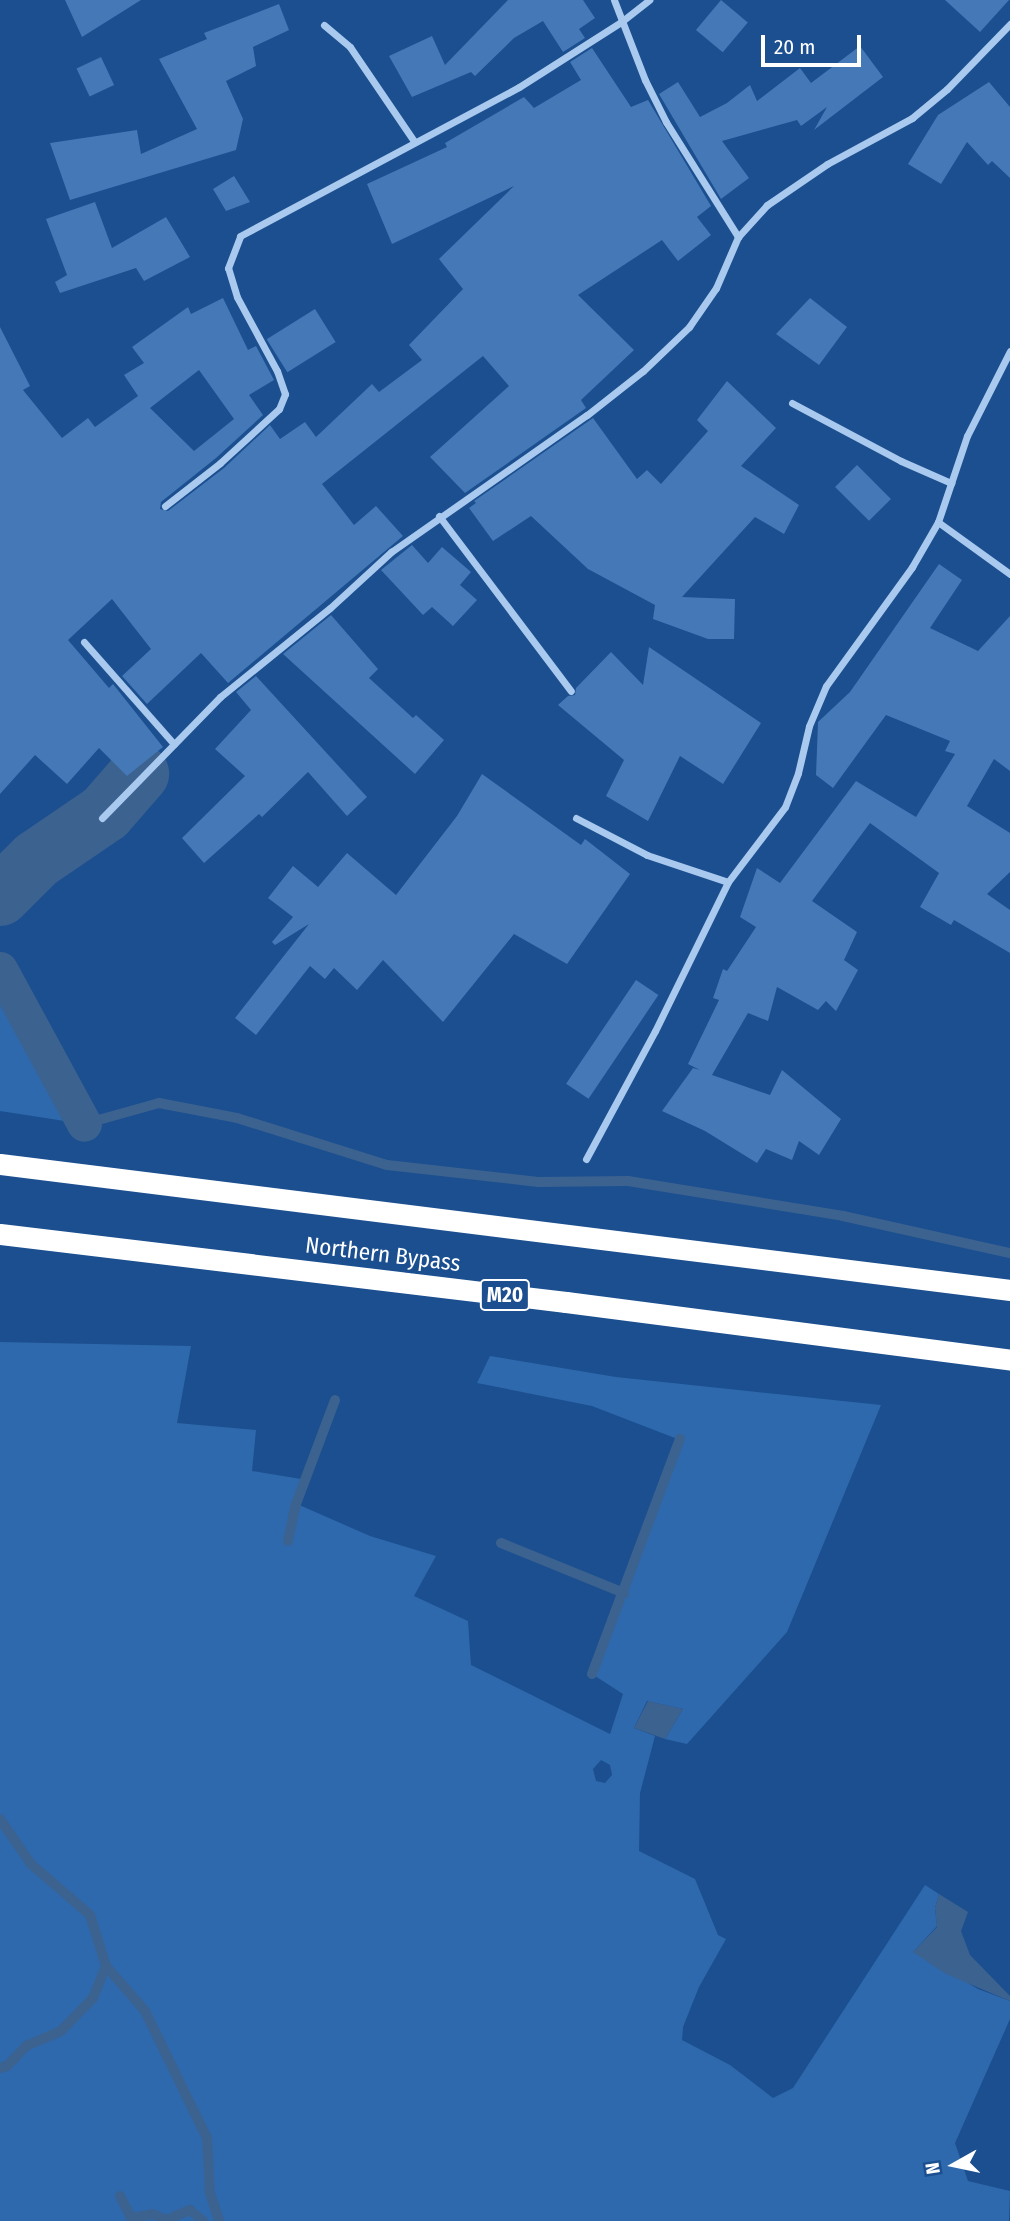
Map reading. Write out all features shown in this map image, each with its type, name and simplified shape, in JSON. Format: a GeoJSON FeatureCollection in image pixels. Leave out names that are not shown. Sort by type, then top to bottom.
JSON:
{"type":"FeatureCollection","features":[{"type":"Feature","properties":{"kind":"highway","name":"Northern Bypass"},"geometry":{"type":"LineString","coordinates":[[0,1164],[1010,1290]]}},
{"type":"Feature","properties":{"kind":"highway","name":"Northern Bypass"},"geometry":{"type":"LineString","coordinates":[[0,1234],[552,1300],[1010,1360]]}},
{"type":"Feature","properties":{"kind":"street"},"geometry":{"type":"LineString","coordinates":[[614,0],[621,22],[666,122],[738,237]]}},
{"type":"Feature","properties":{"kind":"street"},"geometry":{"type":"LineString","coordinates":[[165,506],[220,463],[279,409],[285,394],[277,371],[237,297],[228,268],[240,236],[519,87],[621,22],[649,0]]}},
{"type":"Feature","properties":{"kind":"street"},"geometry":{"type":"LineString","coordinates":[[102,818],[220,697],[330,608],[391,552],[587,415],[643,371],[689,327],[716,288],[738,237],[767,205],[806,177],[912,118],[947,89],[1010,24]]}},
{"type":"Feature","properties":{"kind":"street"},"geometry":{"type":"LineString","coordinates":[[324,25],[350,47],[414,141]]}},
{"type":"Feature","properties":{"kind":"street"},"geometry":{"type":"LineString","coordinates":[[586,1159],[655,1031],[728,882],[785,807],[798,773],[809,726],[826,686],[899,586],[938,522],[975,417],[1010,351]]}},
{"type":"Feature","properties":{"kind":"street"},"geometry":{"type":"LineString","coordinates":[[792,402],[901,460],[951,483]]}},
{"type":"Feature","properties":{"kind":"street"},"geometry":{"type":"LineString","coordinates":[[439,516],[571,691]]}},
{"type":"Feature","properties":{"kind":"street"},"geometry":{"type":"LineString","coordinates":[[938,522],[1010,574]]}},
{"type":"Feature","properties":{"kind":"street"},"geometry":{"type":"LineString","coordinates":[[84,642],[174,744]]}},
{"type":"Feature","properties":{"kind":"street"},"geometry":{"type":"LineString","coordinates":[[576,818],[647,855],[728,882]]}},
{"type":"Feature","properties":{"kind":"shaded area"},"geometry":{"type":"Polygon","coordinates":[[[0,984],[84,1124],[0,1111],[0,984]]]}},
{"type":"Feature","properties":{"kind":"shaded area"},"geometry":{"type":"Polygon","coordinates":[[[0,1342],[191,1346],[177,1423],[256,1430],[252,1471],[301,1479],[297,1504],[370,1536],[436,1556],[414,1596],[468,1621],[471,1665],[610,1734],[623,1694],[592,1674],[680,1440],[592,1406],[477,1383],[490,1356],[616,1377],[881,1405],[787,1632],[687,1744],[665,1739],[683,1709],[647,1701],[634,1728],[655,1736],[640,1793],[639,1851],[695,1879],[718,1935],[726,1939],[699,1987],[683,2027],[682,2040],[730,2065],[773,2098],[793,2088],[925,1885],[939,1894],[935,1908],[937,1926],[914,1951],[978,1989],[1010,2001],[1010,2019],[955,2143],[968,2181],[1010,2191],[1009,2221],[0,2221],[0,1342]],[[601,1760],[593,1769],[596,1781],[605,1783],[612,1775],[610,1765],[601,1760]]]}},
{"type":"Feature","properties":{"kind":"shaded area"},"geometry":{"type":"Polygon","coordinates":[[[648,1701],[683,1709],[665,1739],[634,1728],[648,1701]]]}},
{"type":"Feature","properties":{"kind":"shaded area"},"geometry":{"type":"Polygon","coordinates":[[[939,1894],[968,1912],[961,1931],[970,1955],[1010,1996],[1010,2001],[946,1974],[913,1952],[937,1927],[935,1908],[939,1894]]]}},
{"type":"Feature","properties":{"kind":"building"},"geometry":{"type":"Polygon","coordinates":[[[65,0],[141,0],[82,37],[65,0]]]}},
{"type":"Feature","properties":{"kind":"building"},"geometry":{"type":"Polygon","coordinates":[[[508,0],[583,0],[595,18],[579,29],[585,38],[563,52],[543,21],[514,38],[475,76],[471,72],[412,97],[389,56],[432,36],[445,65],[508,0]]]}},
{"type":"Feature","properties":{"kind":"building"},"geometry":{"type":"Polygon","coordinates":[[[721,0],[748,22],[723,52],[696,30],[721,0]]]}},
{"type":"Feature","properties":{"kind":"building"},"geometry":{"type":"Polygon","coordinates":[[[945,0],[1009,0],[980,32],[945,0]]]}},
{"type":"Feature","properties":{"kind":"building"},"geometry":{"type":"Polygon","coordinates":[[[279,4],[289,30],[253,47],[256,66],[226,81],[243,119],[236,150],[70,200],[50,143],[137,130],[141,154],[197,129],[159,59],[207,39],[204,33],[279,4]]]}},
{"type":"Feature","properties":{"kind":"building"},"geometry":{"type":"Polygon","coordinates":[[[860,46],[883,77],[814,130],[827,107],[801,126],[797,120],[722,141],[749,178],[721,199],[659,94],[678,82],[700,117],[727,103],[750,85],[757,101],[800,68],[811,83],[860,46]]]}},
{"type":"Feature","properties":{"kind":"building"},"geometry":{"type":"Polygon","coordinates":[[[592,48],[631,107],[648,100],[711,206],[697,217],[711,235],[678,261],[662,240],[578,295],[634,350],[581,400],[586,408],[465,493],[430,457],[509,386],[483,356],[322,484],[354,525],[376,506],[403,536],[228,683],[201,653],[147,704],[122,676],[151,649],[112,599],[68,640],[109,688],[113,684],[163,747],[127,776],[99,748],[67,784],[35,755],[0,794],[0,327],[30,386],[23,390],[62,438],[88,418],[95,427],[138,396],[124,375],[144,363],[132,347],[188,307],[191,314],[223,298],[248,350],[256,346],[274,380],[249,395],[263,415],[216,458],[161,502],[160,509],[168,511],[224,468],[270,425],[280,439],[305,422],[316,437],[372,384],[379,392],[422,360],[409,345],[463,289],[439,259],[514,186],[392,244],[367,184],[447,147],[445,143],[524,97],[534,108],[581,80],[570,62],[592,48]],[[199,370],[150,408],[194,451],[234,419],[199,370]]]}},
{"type":"Feature","properties":{"kind":"building"},"geometry":{"type":"Polygon","coordinates":[[[101,57],[114,85],[90,97],[77,68],[101,57]]]}},
{"type":"Feature","properties":{"kind":"building"},"geometry":{"type":"Polygon","coordinates":[[[989,82],[1010,107],[1010,178],[992,161],[988,165],[967,142],[941,184],[908,164],[938,115],[989,82]]]}},
{"type":"Feature","properties":{"kind":"building"},"geometry":{"type":"Polygon","coordinates":[[[234,176],[250,202],[226,211],[213,189],[234,176]]]}},
{"type":"Feature","properties":{"kind":"building"},"geometry":{"type":"Polygon","coordinates":[[[95,202],[112,248],[166,217],[190,257],[144,281],[136,268],[60,293],[55,282],[67,275],[46,219],[95,202]]]}},
{"type":"Feature","properties":{"kind":"building"},"geometry":{"type":"Polygon","coordinates":[[[810,298],[847,327],[819,365],[776,334],[810,298]]]}},
{"type":"Feature","properties":{"kind":"building"},"geometry":{"type":"Polygon","coordinates":[[[315,309],[336,342],[287,372],[267,339],[315,309]]]}},
{"type":"Feature","properties":{"kind":"building"},"geometry":{"type":"Polygon","coordinates":[[[727,381],[776,428],[741,466],[799,505],[784,534],[755,517],[682,597],[735,599],[734,639],[708,639],[653,619],[655,605],[588,569],[531,516],[493,541],[469,508],[476,503],[474,501],[593,418],[637,479],[647,470],[661,484],[708,431],[697,420],[727,381]]]}},
{"type":"Feature","properties":{"kind":"building"},"geometry":{"type":"Polygon","coordinates":[[[857,465],[891,499],[869,521],[835,487],[857,465]]]}},
{"type":"Feature","properties":{"kind":"building"},"geometry":{"type":"Polygon","coordinates":[[[412,545],[428,563],[442,547],[471,572],[460,585],[477,600],[453,626],[432,607],[423,615],[381,570],[412,545]]]}},
{"type":"Feature","properties":{"kind":"building"},"geometry":{"type":"Polygon","coordinates":[[[939,564],[962,580],[930,628],[978,651],[1010,616],[1010,771],[994,759],[967,806],[1010,833],[1010,872],[987,894],[1010,910],[1010,953],[954,920],[951,925],[920,907],[939,873],[870,823],[812,901],[857,932],[844,960],[858,970],[836,1011],[826,1001],[818,1010],[777,987],[768,1021],[748,1013],[712,1075],[770,1095],[782,1070],[841,1119],[819,1155],[799,1141],[792,1160],[766,1149],[757,1163],[705,1131],[662,1111],[693,1068],[700,1070],[688,1064],[719,1000],[713,998],[723,969],[727,971],[756,927],[740,917],[757,868],[780,883],[856,781],[916,817],[955,754],[945,751],[950,741],[886,715],[833,788],[816,775],[818,722],[850,692],[939,564]]]}},
{"type":"Feature","properties":{"kind":"building"},"geometry":{"type":"Polygon","coordinates":[[[331,615],[378,669],[369,678],[413,718],[416,715],[444,740],[415,774],[283,654],[331,615]]]}},
{"type":"Feature","properties":{"kind":"building"},"geometry":{"type":"Polygon","coordinates":[[[649,647],[761,723],[723,784],[680,756],[648,821],[606,796],[624,760],[558,705],[568,696],[575,695],[576,688],[611,652],[643,685],[649,647]]]}},
{"type":"Feature","properties":{"kind":"building"},"geometry":{"type":"Polygon","coordinates":[[[256,676],[367,797],[347,816],[308,772],[262,817],[259,814],[204,863],[182,838],[245,776],[215,749],[251,710],[236,692],[256,676]]]}},
{"type":"Feature","properties":{"kind":"building"},"geometry":{"type":"Polygon","coordinates":[[[482,774],[581,845],[585,839],[630,874],[567,964],[514,934],[443,1022],[383,960],[357,990],[334,968],[325,979],[310,966],[256,1035],[235,1018],[309,924],[275,945],[272,942],[293,917],[268,898],[293,866],[318,887],[347,853],[396,895],[457,816],[482,774]]]}},
{"type":"Feature","properties":{"kind":"building"},"geometry":{"type":"Polygon","coordinates":[[[636,980],[658,995],[588,1099],[566,1084],[636,980]]]}},
{"type":"Feature","properties":{"kind":"waterway"},"geometry":{"type":"LineString","coordinates":[[0,896],[36,860],[105,813],[139,774]]}},
{"type":"Feature","properties":{"kind":"waterway"},"geometry":{"type":"LineString","coordinates":[[0,969],[84,1124]]}},
{"type":"Feature","properties":{"kind":"waterway"},"geometry":{"type":"LineString","coordinates":[[84,1124],[159,1103],[237,1118],[387,1165],[538,1182],[628,1181],[843,1216],[1010,1253]]}},
{"type":"Feature","properties":{"kind":"waterway"},"geometry":{"type":"LineString","coordinates":[[288,1541],[296,1504],[335,1400]]}},
{"type":"Feature","properties":{"kind":"waterway"},"geometry":{"type":"LineString","coordinates":[[592,1674],[680,1439]]}},
{"type":"Feature","properties":{"kind":"waterway"},"geometry":{"type":"LineString","coordinates":[[501,1543],[624,1593]]}},
{"type":"Feature","properties":{"kind":"waterway"},"geometry":{"type":"LineString","coordinates":[[0,1819],[31,1864],[90,1915],[106,1966],[145,2011],[207,2138],[210,2193],[219,2221]]}},
{"type":"Feature","properties":{"kind":"waterway"},"geometry":{"type":"LineString","coordinates":[[0,2068],[7,2066],[26,2046],[61,2031],[93,1998],[106,1966]]}},
{"type":"Feature","properties":{"kind":"waterway"},"geometry":{"type":"LineString","coordinates":[[120,2196],[131,2218],[153,2214],[166,2220],[190,2210],[203,2221]]}}]}
